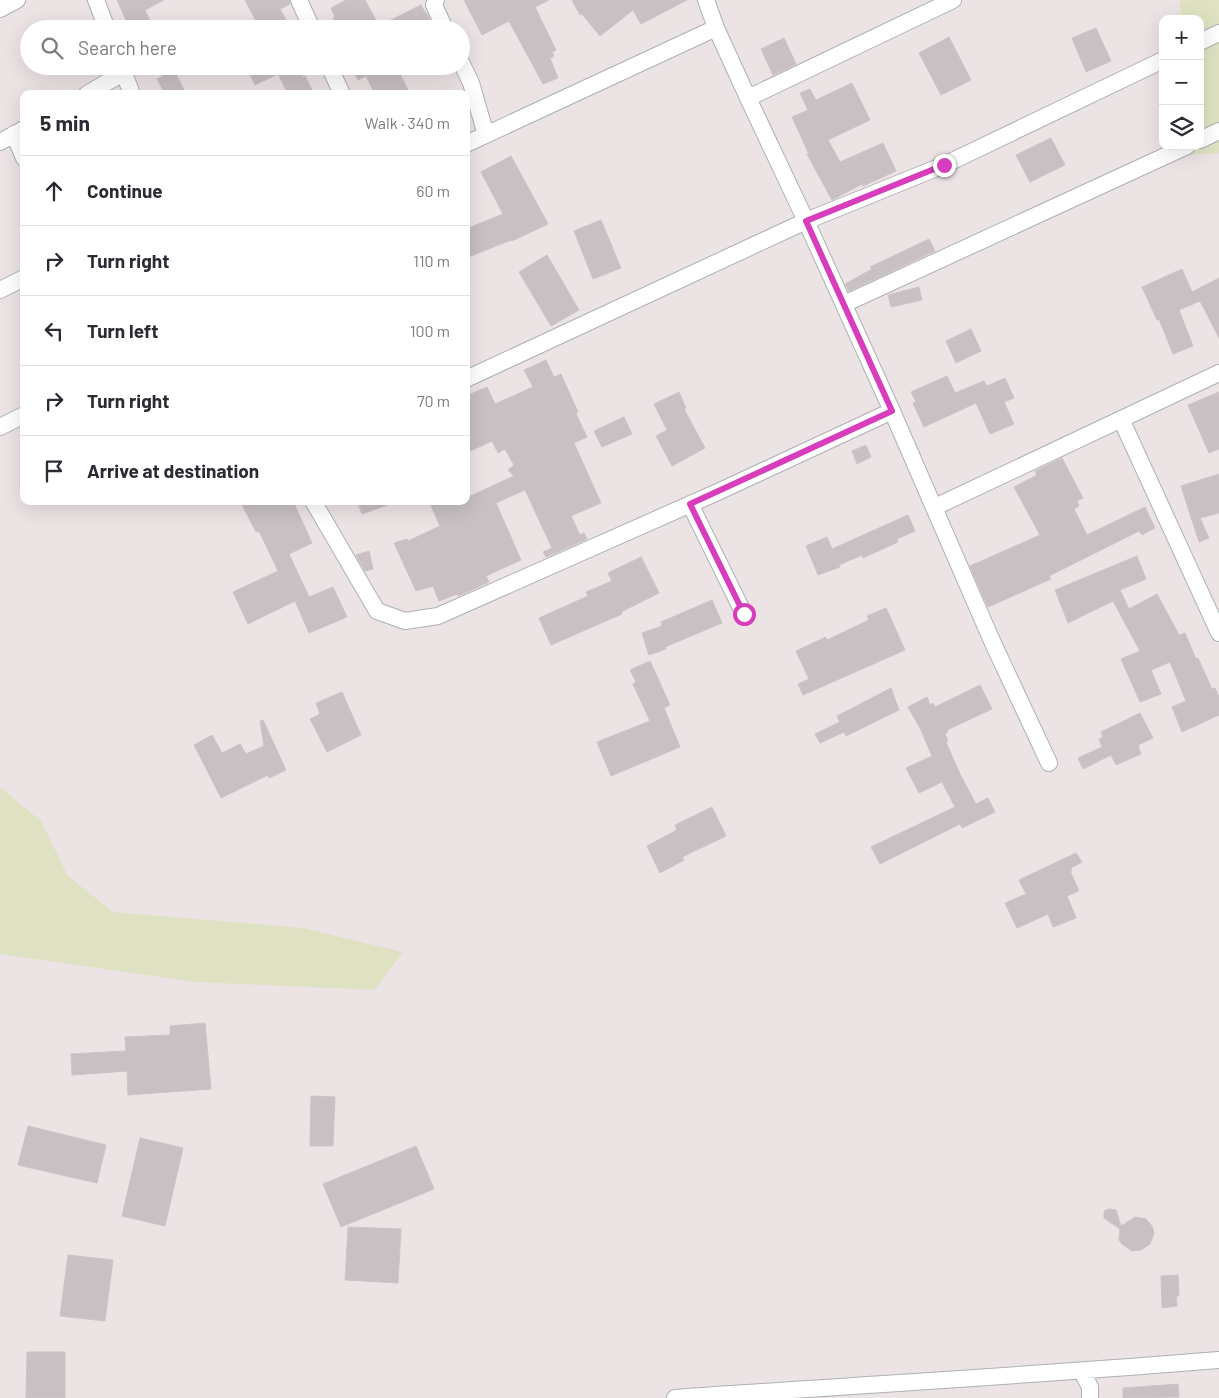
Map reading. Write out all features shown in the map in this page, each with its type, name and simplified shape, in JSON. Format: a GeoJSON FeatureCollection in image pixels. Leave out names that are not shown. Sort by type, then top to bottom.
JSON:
{"type":"FeatureCollection","features":[{"type":"Feature","properties":{"kind":"street"},"geometry":{"type":"LineString","coordinates":[[0,9],[17,0]]}},
{"type":"Feature","properties":{"kind":"street"},"geometry":{"type":"LineString","coordinates":[[96,0],[104,20]]}},
{"type":"Feature","properties":{"kind":"street"},"geometry":{"type":"LineString","coordinates":[[299,0],[308,20]]}},
{"type":"Feature","properties":{"kind":"street"},"geometry":{"type":"LineString","coordinates":[[436,0],[434,5],[441,20]]}},
{"type":"Feature","properties":{"kind":"street"},"geometry":{"type":"LineString","coordinates":[[706,0],[716,28],[844,304],[935,507],[992,641],[1049,763]]}},
{"type":"Feature","properties":{"kind":"street"},"geometry":{"type":"LineString","coordinates":[[748,98],[953,0]]}},
{"type":"Feature","properties":{"kind":"street"},"geometry":{"type":"LineString","coordinates":[[470,142],[716,28]]}},
{"type":"Feature","properties":{"kind":"street"},"geometry":{"type":"LineString","coordinates":[[1204,40],[1219,33]]}},
{"type":"Feature","properties":{"kind":"street"},"geometry":{"type":"LineString","coordinates":[[470,376],[806,221],[944,165],[1159,62]]}},
{"type":"Feature","properties":{"kind":"street"},"geometry":{"type":"LineString","coordinates":[[92,90],[114,75]]}},
{"type":"Feature","properties":{"kind":"street"},"geometry":{"type":"LineString","coordinates":[[124,75],[130,90]]}},
{"type":"Feature","properties":{"kind":"street"},"geometry":{"type":"LineString","coordinates":[[333,75],[340,90]]}},
{"type":"Feature","properties":{"kind":"street"},"geometry":{"type":"LineString","coordinates":[[467,75],[486,135]]}},
{"type":"Feature","properties":{"kind":"street"},"geometry":{"type":"LineString","coordinates":[[1204,138],[1219,131]]}},
{"type":"Feature","properties":{"kind":"street"},"geometry":{"type":"LineString","coordinates":[[0,142],[19,132]]}},
{"type":"Feature","properties":{"kind":"street"},"geometry":{"type":"LineString","coordinates":[[844,304],[1178,150]]}},
{"type":"Feature","properties":{"kind":"street"},"geometry":{"type":"LineString","coordinates":[[0,290],[20,280]]}},
{"type":"Feature","properties":{"kind":"street"},"geometry":{"type":"LineString","coordinates":[[935,507],[1219,373]]}},
{"type":"Feature","properties":{"kind":"street"},"geometry":{"type":"LineString","coordinates":[[315,505],[377,611],[405,621],[438,616],[690,504],[892,411]]}},
{"type":"Feature","properties":{"kind":"street"},"geometry":{"type":"LineString","coordinates":[[0,427],[20,417]]}},
{"type":"Feature","properties":{"kind":"street"},"geometry":{"type":"LineString","coordinates":[[1120,419],[1219,633]]}},
{"type":"Feature","properties":{"kind":"street"},"geometry":{"type":"LineString","coordinates":[[690,504],[744,614]]}},
{"type":"Feature","properties":{"kind":"street"},"geometry":{"type":"LineString","coordinates":[[674,1398],[977,1377],[1082,1372],[1219,1360]]}},
{"type":"Feature","properties":{"kind":"street"},"geometry":{"type":"LineString","coordinates":[[1082,1372],[1090,1387],[1090,1398]]}},
{"type":"Feature","properties":{"kind":"green space"},"geometry":{"type":"Polygon","coordinates":[[[1180,0],[1219,0],[1219,153],[1191,155],[1191,150],[1204,150],[1204,15],[1181,15],[1180,0]]]}},
{"type":"Feature","properties":{"kind":"green space"},"geometry":{"type":"Polygon","coordinates":[[[0,787],[41,821],[68,876],[113,912],[303,928],[403,952],[375,990],[195,982],[0,954],[0,787]]]}},
{"type":"Feature","properties":{"kind":"building"},"geometry":{"type":"Polygon","coordinates":[[[117,0],[164,0],[145,10],[150,20],[126,20],[117,0]]]}},
{"type":"Feature","properties":{"kind":"building"},"geometry":{"type":"Polygon","coordinates":[[[245,0],[289,0],[290,4],[280,9],[286,20],[255,20],[245,0]]]}},
{"type":"Feature","properties":{"kind":"building"},"geometry":{"type":"Polygon","coordinates":[[[346,0],[365,0],[376,20],[334,20],[333,18],[335,17],[331,8],[346,0]]]}},
{"type":"Feature","properties":{"kind":"building"},"geometry":{"type":"Polygon","coordinates":[[[464,0],[549,0],[535,7],[556,50],[552,52],[554,56],[550,58],[558,78],[543,84],[509,21],[482,35],[464,0]]]}},
{"type":"Feature","properties":{"kind":"building"},"geometry":{"type":"Polygon","coordinates":[[[572,0],[687,0],[641,24],[633,10],[600,36],[582,14],[580,15],[572,0]]]}},
{"type":"Feature","properties":{"kind":"building"},"geometry":{"type":"Polygon","coordinates":[[[421,5],[429,20],[391,20],[421,5]]]}},
{"type":"Feature","properties":{"kind":"building"},"geometry":{"type":"Polygon","coordinates":[[[1096,28],[1111,61],[1086,72],[1072,38],[1096,28]]]}},
{"type":"Feature","properties":{"kind":"building"},"geometry":{"type":"Polygon","coordinates":[[[949,37],[971,80],[941,95],[919,53],[949,37]]]}},
{"type":"Feature","properties":{"kind":"building"},"geometry":{"type":"Polygon","coordinates":[[[784,38],[796,64],[773,75],[761,49],[784,38]]]}},
{"type":"Feature","properties":{"kind":"building"},"geometry":{"type":"Polygon","coordinates":[[[165,75],[176,75],[184,90],[163,90],[157,79],[165,75]]]}},
{"type":"Feature","properties":{"kind":"building"},"geometry":{"type":"Polygon","coordinates":[[[250,75],[276,75],[255,85],[250,75]]]}},
{"type":"Feature","properties":{"kind":"building"},"geometry":{"type":"Polygon","coordinates":[[[278,75],[305,76],[312,90],[286,90],[278,75]]]}},
{"type":"Feature","properties":{"kind":"building"},"geometry":{"type":"Polygon","coordinates":[[[356,75],[400,75],[408,90],[373,90],[366,76],[358,80],[356,75]]]}},
{"type":"Feature","properties":{"kind":"building"},"geometry":{"type":"Polygon","coordinates":[[[852,83],[870,120],[828,140],[840,162],[883,143],[896,171],[863,186],[862,184],[832,200],[807,154],[809,154],[792,117],[808,110],[800,93],[810,89],[816,100],[852,83]]]}},
{"type":"Feature","properties":{"kind":"building"},"geometry":{"type":"Polygon","coordinates":[[[1051,138],[1065,165],[1030,182],[1016,155],[1051,138]]]}},
{"type":"Feature","properties":{"kind":"building"},"geometry":{"type":"Polygon","coordinates":[[[511,156],[548,224],[512,241],[470,256],[470,227],[503,214],[481,172],[511,156]]]}},
{"type":"Feature","properties":{"kind":"building"},"geometry":{"type":"Polygon","coordinates":[[[601,220],[621,268],[593,279],[574,231],[601,220]]]}},
{"type":"Feature","properties":{"kind":"building"},"geometry":{"type":"Polygon","coordinates":[[[929,239],[935,251],[849,291],[845,284],[872,269],[870,267],[929,239]]]}},
{"type":"Feature","properties":{"kind":"building"},"geometry":{"type":"Polygon","coordinates":[[[547,255],[579,310],[551,326],[519,272],[547,255]]]}},
{"type":"Feature","properties":{"kind":"building"},"geometry":{"type":"Polygon","coordinates":[[[1182,269],[1192,292],[1219,278],[1219,338],[1200,301],[1179,310],[1193,346],[1173,354],[1159,319],[1157,320],[1142,287],[1182,269]]]}},
{"type":"Feature","properties":{"kind":"building"},"geometry":{"type":"Polygon","coordinates":[[[919,287],[922,300],[891,307],[888,295],[919,287]]]}},
{"type":"Feature","properties":{"kind":"building"},"geometry":{"type":"Polygon","coordinates":[[[971,329],[981,351],[956,363],[946,341],[971,329]]]}},
{"type":"Feature","properties":{"kind":"building"},"geometry":{"type":"Polygon","coordinates":[[[546,360],[554,377],[561,374],[587,437],[574,443],[601,503],[571,516],[580,535],[584,533],[587,539],[546,557],[543,552],[552,548],[525,490],[496,503],[521,560],[486,576],[489,582],[458,596],[457,594],[439,601],[433,586],[416,591],[394,543],[407,539],[408,541],[440,526],[431,505],[470,505],[470,496],[514,476],[508,470],[514,465],[505,449],[498,453],[492,441],[470,451],[470,394],[487,387],[495,404],[522,392],[533,387],[524,370],[546,360]]]}},
{"type":"Feature","properties":{"kind":"building"},"geometry":{"type":"Polygon","coordinates":[[[947,376],[955,393],[984,381],[987,386],[1005,378],[1014,398],[1004,402],[1014,424],[990,434],[976,403],[924,427],[913,403],[916,402],[911,392],[947,376]]]}},
{"type":"Feature","properties":{"kind":"building"},"geometry":{"type":"Polygon","coordinates":[[[679,392],[686,408],[684,409],[705,448],[672,466],[656,436],[667,430],[654,404],[679,392]]]}},
{"type":"Feature","properties":{"kind":"building"},"geometry":{"type":"Polygon","coordinates":[[[1219,392],[1219,449],[1209,453],[1188,405],[1219,392]]]}},
{"type":"Feature","properties":{"kind":"building"},"geometry":{"type":"Polygon","coordinates":[[[624,417],[632,434],[602,447],[594,431],[624,417]]]}},
{"type":"Feature","properties":{"kind":"building"},"geometry":{"type":"Polygon","coordinates":[[[866,445],[871,457],[857,464],[852,451],[866,445]]]}},
{"type":"Feature","properties":{"kind":"building"},"geometry":{"type":"Polygon","coordinates":[[[1062,458],[1083,498],[1077,501],[1079,506],[1074,509],[1087,535],[1145,507],[1155,528],[1142,535],[1139,531],[1049,576],[1051,579],[988,607],[970,566],[1040,535],[1014,487],[1037,475],[1035,471],[1062,458]]]}},
{"type":"Feature","properties":{"kind":"building"},"geometry":{"type":"Polygon","coordinates":[[[1219,474],[1219,513],[1200,518],[1209,538],[1199,542],[1181,486],[1219,474]]]}},
{"type":"Feature","properties":{"kind":"building"},"geometry":{"type":"Polygon","coordinates":[[[242,505],[295,505],[312,543],[289,554],[309,597],[333,587],[347,617],[309,633],[295,601],[248,624],[233,592],[278,571],[259,531],[256,532],[242,505]]]}},
{"type":"Feature","properties":{"kind":"building"},"geometry":{"type":"Polygon","coordinates":[[[359,505],[387,505],[362,514],[359,505]]]}},
{"type":"Feature","properties":{"kind":"building"},"geometry":{"type":"Polygon","coordinates":[[[908,515],[915,531],[897,539],[898,542],[863,558],[862,555],[839,565],[840,567],[818,575],[806,546],[827,537],[832,549],[908,515]]]}},
{"type":"Feature","properties":{"kind":"building"},"geometry":{"type":"Polygon","coordinates":[[[369,551],[373,569],[365,571],[356,555],[369,551]]]}},
{"type":"Feature","properties":{"kind":"building"},"geometry":{"type":"Polygon","coordinates":[[[1137,556],[1146,579],[1120,590],[1129,609],[1157,594],[1179,635],[1185,633],[1196,659],[1198,658],[1212,689],[1215,688],[1219,697],[1219,715],[1182,732],[1172,707],[1186,701],[1170,662],[1151,670],[1161,694],[1140,702],[1121,659],[1140,651],[1113,601],[1068,623],[1055,590],[1137,556]]]}},
{"type":"Feature","properties":{"kind":"building"},"geometry":{"type":"Polygon","coordinates":[[[641,557],[659,593],[621,612],[622,614],[551,645],[539,618],[588,596],[586,592],[612,581],[608,573],[641,557]]]}},
{"type":"Feature","properties":{"kind":"building"},"geometry":{"type":"Polygon","coordinates":[[[712,600],[722,623],[649,655],[642,633],[662,626],[661,622],[712,600]]]}},
{"type":"Feature","properties":{"kind":"building"},"geometry":{"type":"Polygon","coordinates":[[[886,608],[905,650],[803,695],[798,684],[809,679],[796,651],[826,637],[827,640],[869,620],[867,616],[886,608]]]}},
{"type":"Feature","properties":{"kind":"building"},"geometry":{"type":"Polygon","coordinates":[[[650,661],[670,705],[664,708],[680,747],[611,776],[597,742],[650,721],[633,684],[636,682],[630,670],[650,661]]]}},
{"type":"Feature","properties":{"kind":"building"},"geometry":{"type":"Polygon","coordinates":[[[980,685],[992,709],[947,730],[948,732],[945,734],[948,741],[946,742],[960,774],[976,804],[988,798],[995,812],[962,828],[960,824],[880,864],[871,847],[955,807],[942,782],[919,793],[906,768],[932,756],[920,728],[908,707],[927,697],[930,705],[933,703],[935,707],[980,685]]]}},
{"type":"Feature","properties":{"kind":"building"},"geometry":{"type":"Polygon","coordinates":[[[891,688],[899,710],[846,736],[844,732],[820,743],[815,734],[840,722],[837,716],[891,688]]]}},
{"type":"Feature","properties":{"kind":"building"},"geometry":{"type":"Polygon","coordinates":[[[342,692],[361,735],[327,752],[310,719],[320,714],[316,703],[342,692]]]}},
{"type":"Feature","properties":{"kind":"building"},"geometry":{"type":"Polygon","coordinates":[[[1140,713],[1153,738],[1138,745],[1141,754],[1116,765],[1111,755],[1083,769],[1078,758],[1102,747],[1099,739],[1103,737],[1101,732],[1140,713]]]}},
{"type":"Feature","properties":{"kind":"building"},"geometry":{"type":"Polygon","coordinates":[[[263,720],[286,770],[269,778],[268,775],[221,798],[194,745],[212,735],[222,753],[240,744],[246,754],[264,746],[260,721],[263,720]]]}},
{"type":"Feature","properties":{"kind":"building"},"geometry":{"type":"Polygon","coordinates":[[[712,807],[726,836],[682,857],[684,860],[660,873],[647,846],[677,830],[675,825],[712,807]]]}},
{"type":"Feature","properties":{"kind":"building"},"geometry":{"type":"Polygon","coordinates":[[[1076,853],[1082,862],[1071,868],[1072,871],[1070,871],[1079,891],[1067,896],[1076,918],[1053,927],[1048,914],[1017,928],[1005,903],[1026,894],[1019,880],[1076,853]]]}},
{"type":"Feature","properties":{"kind":"building"},"geometry":{"type":"Polygon","coordinates":[[[205,1023],[211,1089],[128,1095],[127,1071],[72,1075],[71,1054],[126,1051],[125,1037],[170,1035],[170,1026],[205,1023]]]}},
{"type":"Feature","properties":{"kind":"building"},"geometry":{"type":"Polygon","coordinates":[[[311,1096],[335,1097],[333,1146],[310,1146],[311,1096]]]}},
{"type":"Feature","properties":{"kind":"building"},"geometry":{"type":"Polygon","coordinates":[[[28,1126],[106,1145],[97,1183],[18,1165],[28,1126]]]}},
{"type":"Feature","properties":{"kind":"building"},"geometry":{"type":"Polygon","coordinates":[[[140,1138],[183,1148],[165,1226],[122,1216],[140,1138]]]}},
{"type":"Feature","properties":{"kind":"building"},"geometry":{"type":"Polygon","coordinates":[[[416,1146],[434,1189],[341,1227],[323,1184],[416,1146]]]}},
{"type":"Feature","properties":{"kind":"building"},"geometry":{"type":"Polygon","coordinates":[[[1109,1209],[1116,1210],[1121,1226],[1135,1217],[1146,1219],[1152,1226],[1154,1233],[1150,1244],[1141,1250],[1132,1251],[1122,1244],[1119,1240],[1120,1229],[1104,1218],[1104,1211],[1109,1209]]]}},
{"type":"Feature","properties":{"kind":"building"},"geometry":{"type":"Polygon","coordinates":[[[348,1227],[401,1229],[398,1283],[345,1280],[348,1227]]]}},
{"type":"Feature","properties":{"kind":"building"},"geometry":{"type":"Polygon","coordinates":[[[68,1255],[113,1260],[105,1321],[60,1316],[68,1255]]]}},
{"type":"Feature","properties":{"kind":"building"},"geometry":{"type":"Polygon","coordinates":[[[1178,1275],[1179,1296],[1176,1296],[1177,1306],[1162,1308],[1161,1276],[1178,1275]]]}},
{"type":"Feature","properties":{"kind":"building"},"geometry":{"type":"Polygon","coordinates":[[[27,1352],[65,1352],[65,1398],[26,1398],[27,1352]]]}},
{"type":"Feature","properties":{"kind":"building"},"geometry":{"type":"Polygon","coordinates":[[[1178,1384],[1179,1397],[1123,1398],[1123,1388],[1178,1384]]]}},
{"type":"Feature","properties":{"kind":"route"},"geometry":{"type":"LineString","coordinates":[[744,614],[690,504],[892,411],[806,221],[944,165]]}}]}
